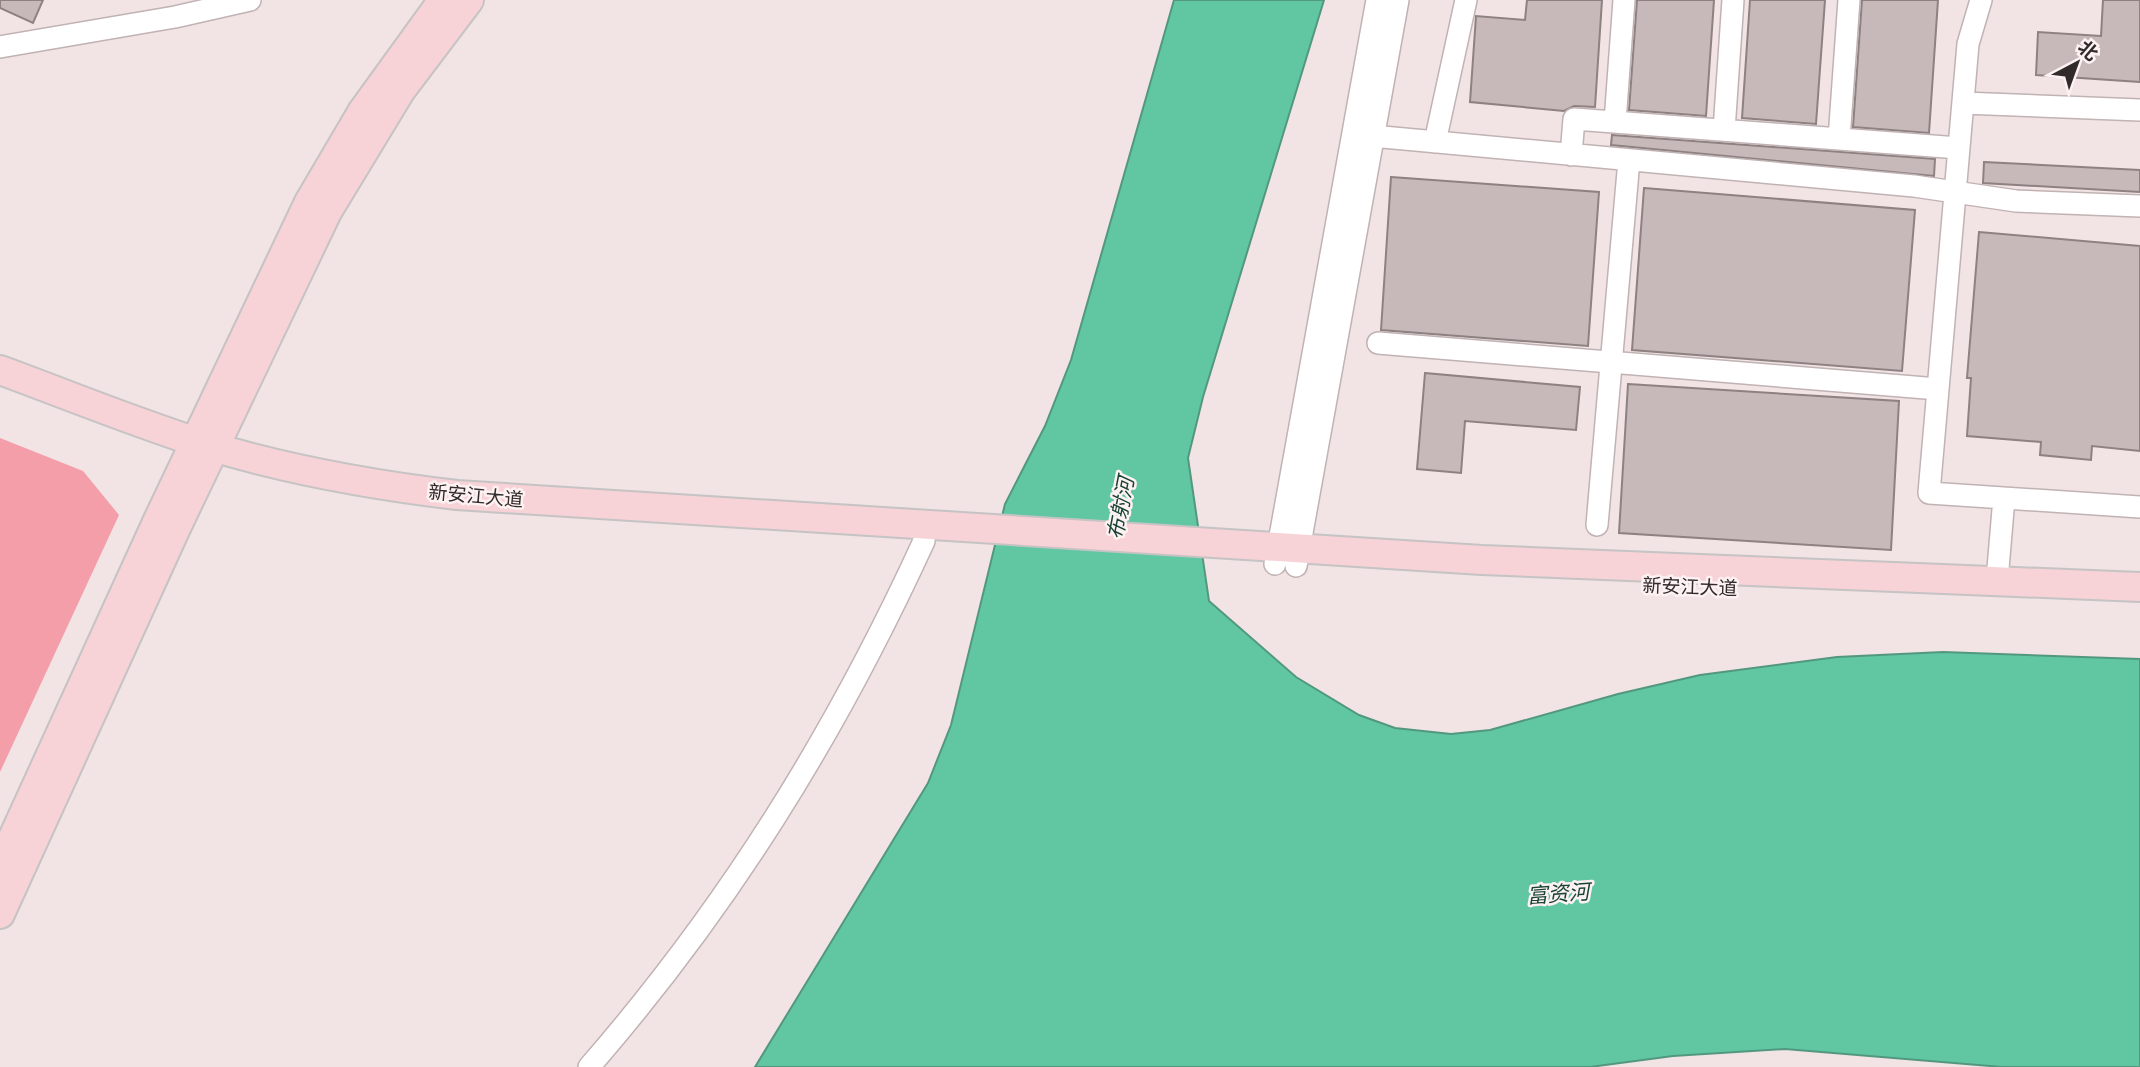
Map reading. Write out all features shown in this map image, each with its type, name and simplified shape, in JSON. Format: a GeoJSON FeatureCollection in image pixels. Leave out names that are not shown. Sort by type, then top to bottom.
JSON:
{"type":"FeatureCollection","features":[{"type":"Feature","properties":{"kind":"main road"},"geometry":{"type":"LineString","coordinates":[[0,914],[201,453],[286,248],[334,157],[384,78],[443,0]]}},
{"type":"Feature","properties":{"kind":"main road"},"geometry":{"type":"LineString","coordinates":[[0,866],[201,453],[352,167],[408,79],[469,0]]}},
{"type":"Feature","properties":{"kind":"main road","name":"新安江大道"},"geometry":{"type":"LineString","coordinates":[[0,370],[201,453],[352,480],[457,495],[971,535],[1287,556],[1482,560],[2140,587]]}},
{"type":"Feature","properties":{"kind":"main road","name":"新安江大道"},"geometry":{"type":"LineString","coordinates":[[0,389],[349,499],[456,513],[924,541],[971,535]]}},
{"type":"Feature","properties":{"kind":"main road","name":"新安江大道"},"geometry":{"type":"LineString","coordinates":[[1287,556],[1481,579],[2140,606]]}},
{"type":"Feature","properties":{"kind":"street"},"geometry":{"type":"LineString","coordinates":[[0,47],[175,17],[250,0]]}},
{"type":"Feature","properties":{"kind":"street"},"geometry":{"type":"LineString","coordinates":[[1287,556],[1377,0]]}},
{"type":"Feature","properties":{"kind":"street"},"geometry":{"type":"LineString","coordinates":[[1287,556],[1398,0]]}},
{"type":"Feature","properties":{"kind":"street"},"geometry":{"type":"LineString","coordinates":[[1435,142],[1466,0]]}},
{"type":"Feature","properties":{"kind":"street"},"geometry":{"type":"LineString","coordinates":[[1615,122],[1624,0]]}},
{"type":"Feature","properties":{"kind":"street"},"geometry":{"type":"LineString","coordinates":[[1724,130],[1733,0]]}},
{"type":"Feature","properties":{"kind":"street"},"geometry":{"type":"LineString","coordinates":[[1839,139],[1849,0]]}},
{"type":"Feature","properties":{"kind":"street"},"geometry":{"type":"LineString","coordinates":[[1981,0],[1968,44],[1929,493],[2140,507]]}},
{"type":"Feature","properties":{"kind":"street"},"geometry":{"type":"LineString","coordinates":[[1963,103],[2140,110]]}},
{"type":"Feature","properties":{"kind":"street"},"geometry":{"type":"LineString","coordinates":[[1571,155],[1574,119],[1959,148]]}},
{"type":"Feature","properties":{"kind":"street"},"geometry":{"type":"LineString","coordinates":[[1372,136],[1955,192],[2016,201],[2140,206]]}},
{"type":"Feature","properties":{"kind":"street"},"geometry":{"type":"LineString","coordinates":[[1597,525],[1629,160]]}},
{"type":"Feature","properties":{"kind":"street"},"geometry":{"type":"LineString","coordinates":[[1378,343],[1938,388]]}},
{"type":"Feature","properties":{"kind":"street"},"geometry":{"type":"LineString","coordinates":[[1997,580],[2004,498]]}},
{"type":"Feature","properties":{"kind":"street"},"geometry":{"type":"LineString","coordinates":[[589,1067],[686,950],[760,844],[851,690],[924,541]]}},
{"type":"Feature","properties":{"kind":"shaded area"},"geometry":{"type":"Polygon","coordinates":[[[0,438],[83,471],[119,515],[0,772],[0,438]]]}},
{"type":"Feature","properties":{"kind":"water"},"geometry":{"type":"Polygon","coordinates":[[[1174,0],[1324,0],[1203,397],[1188,458],[1209,601],[1296,677],[1359,715],[1395,728],[1451,734],[1490,730],[1618,694],[1700,675],[1837,657],[1943,652],[2140,659],[2140,1067],[2002,1067],[1785,1049],[1673,1056],[1590,1067],[755,1067],[928,783],[951,725],[1005,504],[1045,426],[1071,360],[1174,0]]]}},
{"type":"Feature","properties":{"kind":"building"},"geometry":{"type":"Polygon","coordinates":[[[0,0],[43,0],[33,23],[0,8],[0,0]]]}},
{"type":"Feature","properties":{"kind":"building"},"geometry":{"type":"Polygon","coordinates":[[[1527,0],[1602,0],[1595,107],[1574,106],[1564,111],[1470,102],[1476,16],[1525,20],[1527,0]]]}},
{"type":"Feature","properties":{"kind":"building"},"geometry":{"type":"Polygon","coordinates":[[[1637,0],[1714,0],[1706,116],[1629,110],[1637,0]]]}},
{"type":"Feature","properties":{"kind":"building"},"geometry":{"type":"Polygon","coordinates":[[[1750,0],[1825,0],[1816,124],[1742,118],[1750,0]]]}},
{"type":"Feature","properties":{"kind":"building"},"geometry":{"type":"Polygon","coordinates":[[[1862,0],[1938,0],[1929,133],[1853,127],[1862,0]]]}},
{"type":"Feature","properties":{"kind":"building"},"geometry":{"type":"Polygon","coordinates":[[[2103,0],[2140,0],[2140,82],[2036,75],[2038,32],[2101,36],[2103,0]]]}},
{"type":"Feature","properties":{"kind":"building"},"geometry":{"type":"Polygon","coordinates":[[[1612,135],[1935,159],[1934,176],[1611,145],[1612,135]]]}},
{"type":"Feature","properties":{"kind":"building"},"geometry":{"type":"Polygon","coordinates":[[[1984,162],[2140,170],[2140,192],[1983,183],[1984,162]]]}},
{"type":"Feature","properties":{"kind":"building"},"geometry":{"type":"Polygon","coordinates":[[[1391,177],[1599,192],[1588,346],[1381,330],[1391,177]]]}},
{"type":"Feature","properties":{"kind":"building"},"geometry":{"type":"Polygon","coordinates":[[[1644,188],[1915,210],[1902,371],[1632,350],[1644,188]]]}},
{"type":"Feature","properties":{"kind":"building"},"geometry":{"type":"Polygon","coordinates":[[[1979,232],[2140,246],[2140,451],[2092,446],[2091,460],[2040,455],[2041,442],[1967,436],[1971,378],[1967,378],[1979,232]]]}},
{"type":"Feature","properties":{"kind":"building"},"geometry":{"type":"Polygon","coordinates":[[[1425,373],[1580,387],[1576,430],[1465,421],[1461,473],[1417,469],[1425,373]]]}},
{"type":"Feature","properties":{"kind":"building"},"geometry":{"type":"Polygon","coordinates":[[[1628,384],[1899,401],[1891,550],[1619,533],[1628,384]]]}},
{"type":"Feature","properties":{"kind":"water label","name":"布射河"},"geometry":{"type":"Point","coordinates":[1120,508]}},
{"type":"Feature","properties":{"kind":"water label","name":"富资河"},"geometry":{"type":"Point","coordinates":[1558,893]}}]}
